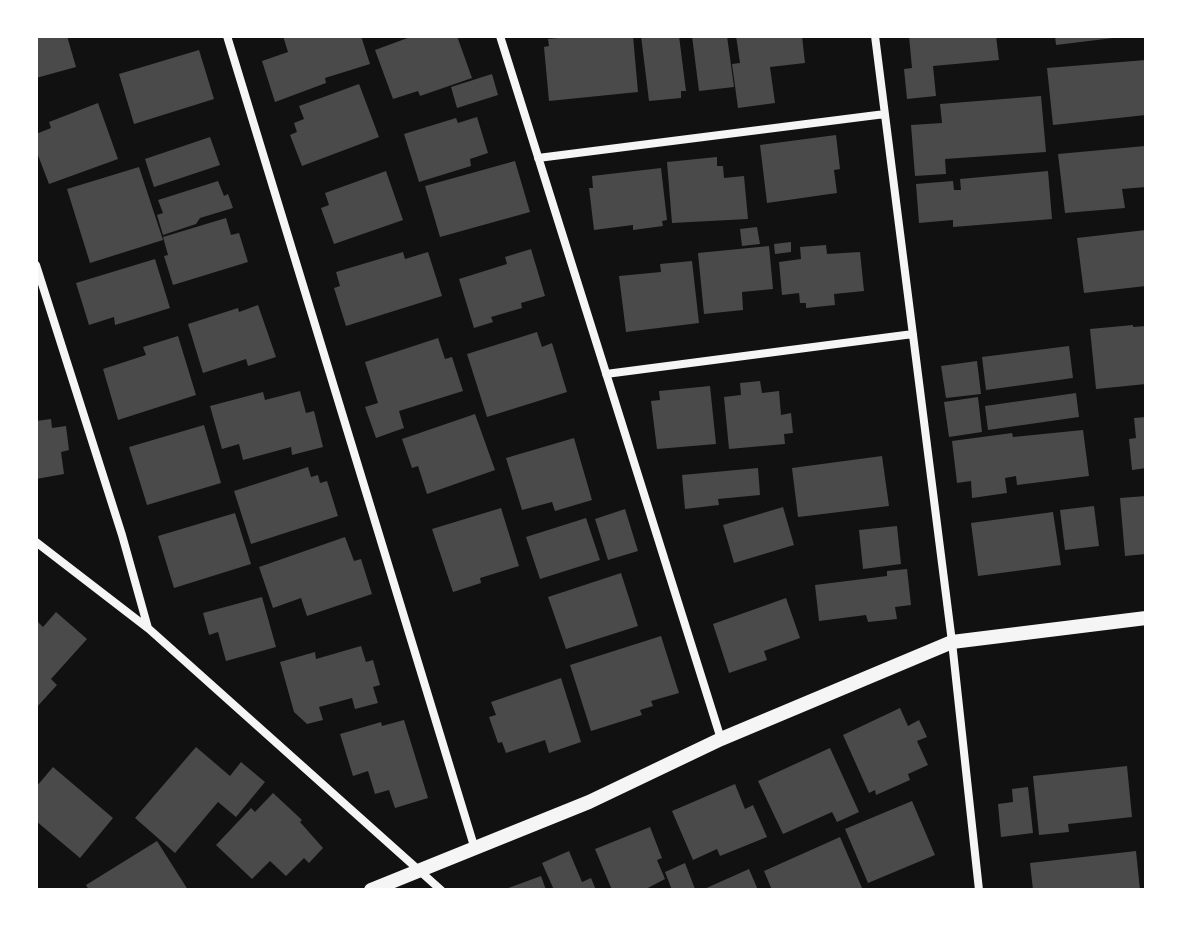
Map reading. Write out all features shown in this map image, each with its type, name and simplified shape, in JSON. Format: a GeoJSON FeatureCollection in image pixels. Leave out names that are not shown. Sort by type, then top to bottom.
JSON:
{"type":"FeatureCollection","features":[{"type":"Feature","properties":{"kind":"street"},"geometry":{"type":"LineString","coordinates":[[227,36],[474,846]]}},
{"type":"Feature","properties":{"kind":"street"},"geometry":{"type":"LineString","coordinates":[[500,36],[721,739]]}},
{"type":"Feature","properties":{"kind":"street"},"geometry":{"type":"LineString","coordinates":[[875,36],[952,642],[979,890]]}},
{"type":"Feature","properties":{"kind":"street"},"geometry":{"type":"LineString","coordinates":[[538,158],[885,114]]}},
{"type":"Feature","properties":{"kind":"street"},"geometry":{"type":"LineString","coordinates":[[36,265],[149,629]]}},
{"type":"Feature","properties":{"kind":"street"},"geometry":{"type":"LineString","coordinates":[[606,374],[913,334]]}},
{"type":"Feature","properties":{"kind":"street"},"geometry":{"type":"LineString","coordinates":[[36,542],[149,629],[441,890]]}},
{"type":"Feature","properties":{"kind":"street"},"geometry":{"type":"LineString","coordinates":[[371,890],[589,802],[721,739],[952,642],[1146,618]]}},
{"type":"Feature","properties":{"kind":"building"},"geometry":{"type":"Polygon","coordinates":[[[36,36],[67,36],[76,67],[36,78],[36,36]]]}},
{"type":"Feature","properties":{"kind":"building"},"geometry":{"type":"Polygon","coordinates":[[[283,36],[361,36],[370,64],[325,78],[326,83],[275,102],[262,61],[288,52],[283,36]]]}},
{"type":"Feature","properties":{"kind":"building"},"geometry":{"type":"Polygon","coordinates":[[[413,36],[457,36],[472,78],[420,96],[418,91],[393,99],[375,50],[413,36]]]}},
{"type":"Feature","properties":{"kind":"building"},"geometry":{"type":"Polygon","coordinates":[[[633,36],[638,92],[549,101],[544,47],[549,46],[548,39],[633,36]]]}},
{"type":"Feature","properties":{"kind":"building"},"geometry":{"type":"Polygon","coordinates":[[[641,36],[679,36],[686,91],[681,91],[681,98],[649,101],[641,36]]]}},
{"type":"Feature","properties":{"kind":"building"},"geometry":{"type":"Polygon","coordinates":[[[692,36],[727,36],[734,87],[699,91],[692,36]]]}},
{"type":"Feature","properties":{"kind":"building"},"geometry":{"type":"Polygon","coordinates":[[[736,36],[802,36],[805,63],[770,67],[775,103],[738,108],[732,64],[740,63],[736,36]]]}},
{"type":"Feature","properties":{"kind":"building"},"geometry":{"type":"Polygon","coordinates":[[[909,36],[996,36],[999,60],[933,66],[936,96],[907,99],[904,69],[912,68],[909,36]]]}},
{"type":"Feature","properties":{"kind":"building"},"geometry":{"type":"Polygon","coordinates":[[[1055,36],[1113,36],[1113,38],[1056,45],[1055,36]]]}},
{"type":"Feature","properties":{"kind":"building"},"geometry":{"type":"Polygon","coordinates":[[[199,50],[214,99],[134,124],[119,74],[199,50]]]}},
{"type":"Feature","properties":{"kind":"building"},"geometry":{"type":"Polygon","coordinates":[[[1146,60],[1146,115],[1053,125],[1047,68],[1146,60]]]}},
{"type":"Feature","properties":{"kind":"building"},"geometry":{"type":"Polygon","coordinates":[[[492,74],[498,95],[457,108],[451,87],[492,74]]]}},
{"type":"Feature","properties":{"kind":"building"},"geometry":{"type":"Polygon","coordinates":[[[359,84],[379,137],[302,166],[290,135],[297,132],[294,123],[304,119],[299,106],[359,84]]]}},
{"type":"Feature","properties":{"kind":"building"},"geometry":{"type":"Polygon","coordinates":[[[1041,96],[1046,152],[945,159],[946,174],[915,176],[911,125],[942,123],[940,104],[1041,96]]]}},
{"type":"Feature","properties":{"kind":"building"},"geometry":{"type":"Polygon","coordinates":[[[98,103],[118,159],[49,184],[36,150],[36,134],[51,128],[49,122],[98,103]]]}},
{"type":"Feature","properties":{"kind":"building"},"geometry":{"type":"Polygon","coordinates":[[[477,117],[488,153],[470,159],[471,166],[419,182],[404,134],[456,118],[458,123],[477,117]]]}},
{"type":"Feature","properties":{"kind":"building"},"geometry":{"type":"Polygon","coordinates":[[[836,135],[840,169],[834,170],[837,193],[767,203],[760,145],[836,135]]]}},
{"type":"Feature","properties":{"kind":"building"},"geometry":{"type":"Polygon","coordinates":[[[210,137],[220,165],[154,187],[145,159],[210,137]]]}},
{"type":"Feature","properties":{"kind":"building"},"geometry":{"type":"Polygon","coordinates":[[[1145,146],[1146,187],[1122,189],[1125,208],[1065,213],[1058,154],[1145,146]]]}},
{"type":"Feature","properties":{"kind":"building"},"geometry":{"type":"Polygon","coordinates":[[[717,157],[717,166],[723,166],[724,178],[744,176],[748,219],[672,223],[667,162],[717,157]]]}},
{"type":"Feature","properties":{"kind":"building"},"geometry":{"type":"Polygon","coordinates":[[[515,161],[530,212],[440,237],[425,186],[515,161]]]}},
{"type":"Feature","properties":{"kind":"building"},"geometry":{"type":"Polygon","coordinates":[[[139,167],[163,240],[90,263],[67,189],[139,167]]]}},
{"type":"Feature","properties":{"kind":"building"},"geometry":{"type":"Polygon","coordinates":[[[661,168],[667,220],[662,221],[663,226],[633,230],[633,225],[594,230],[589,188],[593,188],[592,176],[661,168]]]}},
{"type":"Feature","properties":{"kind":"building"},"geometry":{"type":"Polygon","coordinates":[[[386,171],[403,220],[334,244],[321,208],[329,205],[325,193],[386,171]]]}},
{"type":"Feature","properties":{"kind":"building"},"geometry":{"type":"Polygon","coordinates":[[[1048,171],[1052,219],[953,227],[953,220],[919,223],[916,184],[953,181],[954,190],[961,190],[960,179],[1048,171]]]}},
{"type":"Feature","properties":{"kind":"building"},"geometry":{"type":"Polygon","coordinates":[[[218,181],[224,196],[228,194],[233,208],[200,218],[196,224],[163,235],[157,215],[163,213],[158,200],[218,181]]]}},
{"type":"Feature","properties":{"kind":"building"},"geometry":{"type":"Polygon","coordinates":[[[226,218],[231,235],[239,233],[248,262],[173,285],[164,256],[168,255],[163,237],[226,218]]]}},
{"type":"Feature","properties":{"kind":"building"},"geometry":{"type":"Polygon","coordinates":[[[757,227],[760,244],[742,246],[740,229],[757,227]]]}},
{"type":"Feature","properties":{"kind":"building"},"geometry":{"type":"Polygon","coordinates":[[[1146,230],[1146,286],[1084,293],[1077,238],[1146,230]]]}},
{"type":"Feature","properties":{"kind":"building"},"geometry":{"type":"Polygon","coordinates":[[[791,242],[791,252],[775,254],[774,244],[791,242]]]}},
{"type":"Feature","properties":{"kind":"building"},"geometry":{"type":"Polygon","coordinates":[[[826,245],[827,254],[860,252],[864,291],[834,294],[835,305],[806,308],[806,303],[800,303],[799,293],[782,295],[779,262],[801,259],[800,247],[826,245]]]}},
{"type":"Feature","properties":{"kind":"building"},"geometry":{"type":"Polygon","coordinates":[[[769,246],[773,289],[742,292],[743,310],[704,314],[698,253],[769,246]]]}},
{"type":"Feature","properties":{"kind":"building"},"geometry":{"type":"Polygon","coordinates":[[[531,249],[545,296],[521,303],[522,308],[491,317],[493,322],[474,328],[459,279],[507,264],[505,257],[531,249]]]}},
{"type":"Feature","properties":{"kind":"building"},"geometry":{"type":"Polygon","coordinates":[[[403,252],[405,259],[428,252],[442,296],[346,326],[334,288],[340,286],[336,272],[403,252]]]}},
{"type":"Feature","properties":{"kind":"building"},"geometry":{"type":"Polygon","coordinates":[[[155,259],[170,308],[115,325],[114,317],[89,325],[76,283],[155,259]]]}},
{"type":"Feature","properties":{"kind":"building"},"geometry":{"type":"Polygon","coordinates":[[[692,261],[699,323],[626,332],[619,276],[661,272],[660,264],[692,261]]]}},
{"type":"Feature","properties":{"kind":"building"},"geometry":{"type":"Polygon","coordinates":[[[258,305],[276,357],[248,366],[246,359],[203,373],[188,324],[258,305]]]}},
{"type":"Feature","properties":{"kind":"building"},"geometry":{"type":"Polygon","coordinates":[[[1146,326],[1146,384],[1096,389],[1090,329],[1146,326]]]}},
{"type":"Feature","properties":{"kind":"building"},"geometry":{"type":"Polygon","coordinates":[[[537,332],[542,347],[552,343],[567,392],[487,417],[467,354],[537,332]]]}},
{"type":"Feature","properties":{"kind":"building"},"geometry":{"type":"Polygon","coordinates":[[[178,336],[196,395],[118,420],[103,369],[146,355],[143,347],[178,336]]]}},
{"type":"Feature","properties":{"kind":"building"},"geometry":{"type":"Polygon","coordinates":[[[438,338],[445,359],[452,357],[463,391],[399,411],[404,428],[376,438],[365,407],[378,403],[365,362],[438,338]]]}},
{"type":"Feature","properties":{"kind":"building"},"geometry":{"type":"Polygon","coordinates":[[[1069,346],[1073,378],[986,390],[982,357],[1069,346]]]}},
{"type":"Feature","properties":{"kind":"building"},"geometry":{"type":"Polygon","coordinates":[[[977,361],[981,394],[946,398],[941,366],[977,361]]]}},
{"type":"Feature","properties":{"kind":"building"},"geometry":{"type":"Polygon","coordinates":[[[760,381],[762,393],[779,391],[781,415],[791,413],[793,433],[784,434],[785,444],[729,449],[724,397],[741,395],[740,383],[760,381]]]}},
{"type":"Feature","properties":{"kind":"building"},"geometry":{"type":"Polygon","coordinates":[[[710,386],[716,444],[657,449],[651,401],[660,400],[659,391],[710,386]]]}},
{"type":"Feature","properties":{"kind":"building"},"geometry":{"type":"Polygon","coordinates":[[[300,391],[306,413],[314,411],[323,447],[292,455],[291,447],[243,460],[239,444],[222,449],[210,406],[263,392],[265,400],[300,391]]]}},
{"type":"Feature","properties":{"kind":"building"},"geometry":{"type":"Polygon","coordinates":[[[1076,393],[1079,417],[988,430],[985,406],[1076,393]]]}},
{"type":"Feature","properties":{"kind":"building"},"geometry":{"type":"Polygon","coordinates":[[[978,397],[982,432],[949,437],[944,402],[978,397]]]}},
{"type":"Feature","properties":{"kind":"building"},"geometry":{"type":"Polygon","coordinates":[[[475,414],[495,470],[427,494],[418,466],[412,468],[402,439],[475,414]]]}},
{"type":"Feature","properties":{"kind":"building"},"geometry":{"type":"Polygon","coordinates":[[[1146,417],[1146,468],[1132,470],[1129,439],[1136,438],[1134,418],[1146,417]]]}},
{"type":"Feature","properties":{"kind":"building"},"geometry":{"type":"Polygon","coordinates":[[[51,419],[52,428],[66,426],[69,450],[61,452],[64,474],[36,479],[36,421],[51,419]]]}},
{"type":"Feature","properties":{"kind":"building"},"geometry":{"type":"Polygon","coordinates":[[[204,425],[221,483],[147,505],[129,447],[204,425]]]}},
{"type":"Feature","properties":{"kind":"building"},"geometry":{"type":"Polygon","coordinates":[[[1083,430],[1089,476],[1017,485],[1016,476],[1005,478],[1007,493],[972,498],[971,481],[957,483],[952,441],[1012,433],[1013,437],[1083,430]]]}},
{"type":"Feature","properties":{"kind":"building"},"geometry":{"type":"Polygon","coordinates":[[[574,438],[592,500],[555,511],[552,502],[522,510],[506,458],[574,438]]]}},
{"type":"Feature","properties":{"kind":"building"},"geometry":{"type":"Polygon","coordinates":[[[882,456],[889,506],[798,517],[792,468],[882,456]]]}},
{"type":"Feature","properties":{"kind":"building"},"geometry":{"type":"Polygon","coordinates":[[[308,467],[311,477],[318,475],[320,483],[327,481],[338,516],[251,544],[234,491],[308,467]]]}},
{"type":"Feature","properties":{"kind":"building"},"geometry":{"type":"Polygon","coordinates":[[[758,468],[760,495],[718,499],[719,505],[685,509],[682,475],[758,468]]]}},
{"type":"Feature","properties":{"kind":"building"},"geometry":{"type":"Polygon","coordinates":[[[1146,496],[1146,554],[1125,556],[1120,498],[1146,496]]]}},
{"type":"Feature","properties":{"kind":"building"},"geometry":{"type":"Polygon","coordinates":[[[1094,506],[1099,546],[1065,550],[1060,510],[1094,506]]]}},
{"type":"Feature","properties":{"kind":"building"},"geometry":{"type":"Polygon","coordinates":[[[783,507],[794,545],[734,563],[723,525],[783,507]]]}},
{"type":"Feature","properties":{"kind":"building"},"geometry":{"type":"Polygon","coordinates":[[[501,508],[519,566],[480,578],[481,583],[453,592],[432,529],[501,508]]]}},
{"type":"Feature","properties":{"kind":"building"},"geometry":{"type":"Polygon","coordinates":[[[625,509],[638,551],[608,560],[595,519],[625,509]]]}},
{"type":"Feature","properties":{"kind":"building"},"geometry":{"type":"Polygon","coordinates":[[[1053,512],[1061,565],[978,576],[971,523],[1053,512]]]}},
{"type":"Feature","properties":{"kind":"building"},"geometry":{"type":"Polygon","coordinates":[[[235,513],[251,564],[174,588],[158,536],[235,513]]]}},
{"type":"Feature","properties":{"kind":"building"},"geometry":{"type":"Polygon","coordinates":[[[586,518],[600,560],[540,579],[526,537],[586,518]]]}},
{"type":"Feature","properties":{"kind":"building"},"geometry":{"type":"Polygon","coordinates":[[[897,526],[901,564],[863,569],[859,530],[897,526]]]}},
{"type":"Feature","properties":{"kind":"building"},"geometry":{"type":"Polygon","coordinates":[[[345,537],[354,561],[361,559],[372,594],[307,616],[301,598],[273,608],[259,567],[345,537]]]}},
{"type":"Feature","properties":{"kind":"building"},"geometry":{"type":"Polygon","coordinates":[[[907,569],[911,605],[895,607],[897,619],[868,622],[866,615],[819,621],[815,585],[887,576],[887,571],[907,569]]]}},
{"type":"Feature","properties":{"kind":"building"},"geometry":{"type":"Polygon","coordinates":[[[621,573],[638,626],[566,649],[548,597],[621,573]]]}},
{"type":"Feature","properties":{"kind":"building"},"geometry":{"type":"Polygon","coordinates":[[[262,597],[276,647],[226,661],[218,632],[209,635],[203,613],[262,597]]]}},
{"type":"Feature","properties":{"kind":"building"},"geometry":{"type":"Polygon","coordinates":[[[786,598],[800,638],[764,651],[767,660],[729,673],[713,624],[786,598]]]}},
{"type":"Feature","properties":{"kind":"building"},"geometry":{"type":"Polygon","coordinates":[[[56,612],[87,639],[51,679],[57,685],[36,708],[36,620],[43,627],[56,612]]]}},
{"type":"Feature","properties":{"kind":"building"},"geometry":{"type":"Polygon","coordinates":[[[661,636],[679,693],[651,701],[653,706],[640,710],[642,715],[591,731],[570,665],[661,636]]]}},
{"type":"Feature","properties":{"kind":"building"},"geometry":{"type":"Polygon","coordinates":[[[361,646],[366,662],[373,660],[380,685],[373,687],[378,703],[355,709],[352,698],[319,707],[323,720],[307,724],[294,712],[280,662],[315,652],[316,659],[361,646]]]}},
{"type":"Feature","properties":{"kind":"building"},"geometry":{"type":"Polygon","coordinates":[[[561,678],[581,742],[549,753],[545,740],[506,753],[502,742],[498,743],[489,717],[496,715],[491,702],[561,678]]]}},
{"type":"Feature","properties":{"kind":"building"},"geometry":{"type":"Polygon","coordinates":[[[900,708],[908,726],[919,720],[927,737],[917,741],[928,765],[908,774],[910,780],[876,795],[875,790],[869,793],[843,735],[900,708]]]}},
{"type":"Feature","properties":{"kind":"building"},"geometry":{"type":"Polygon","coordinates":[[[404,720],[428,798],[395,808],[389,790],[375,794],[368,771],[353,776],[340,734],[381,722],[382,726],[404,720]]]}},
{"type":"Feature","properties":{"kind":"building"},"geometry":{"type":"Polygon","coordinates":[[[196,747],[230,776],[241,762],[265,782],[236,817],[218,802],[175,853],[135,818],[196,747]]]}},
{"type":"Feature","properties":{"kind":"building"},"geometry":{"type":"Polygon","coordinates":[[[830,748],[859,812],[837,822],[832,812],[783,834],[758,781],[830,748]]]}},
{"type":"Feature","properties":{"kind":"building"},"geometry":{"type":"Polygon","coordinates":[[[1127,766],[1132,817],[1068,824],[1069,832],[1039,835],[1033,776],[1127,766]]]}},
{"type":"Feature","properties":{"kind":"building"},"geometry":{"type":"Polygon","coordinates":[[[53,767],[113,818],[80,858],[36,821],[36,787],[53,767]]]}},
{"type":"Feature","properties":{"kind":"building"},"geometry":{"type":"Polygon","coordinates":[[[735,784],[745,809],[753,805],[767,837],[720,856],[717,849],[693,860],[672,811],[735,784]]]}},
{"type":"Feature","properties":{"kind":"building"},"geometry":{"type":"Polygon","coordinates":[[[1028,787],[1033,833],[1001,837],[998,804],[1013,802],[1012,789],[1028,787]]]}},
{"type":"Feature","properties":{"kind":"building"},"geometry":{"type":"Polygon","coordinates":[[[273,793],[302,820],[300,822],[323,848],[309,863],[304,858],[286,876],[270,861],[252,879],[216,845],[251,808],[255,812],[273,793]]]}},
{"type":"Feature","properties":{"kind":"building"},"geometry":{"type":"Polygon","coordinates":[[[912,801],[935,855],[868,883],[845,829],[912,801]]]}},
{"type":"Feature","properties":{"kind":"building"},"geometry":{"type":"Polygon","coordinates":[[[650,827],[662,858],[657,860],[665,879],[644,890],[612,890],[595,849],[650,827]]]}},
{"type":"Feature","properties":{"kind":"building"},"geometry":{"type":"Polygon","coordinates":[[[840,837],[862,888],[772,890],[764,871],[840,837]]]}},
{"type":"Feature","properties":{"kind":"building"},"geometry":{"type":"Polygon","coordinates":[[[157,841],[188,890],[89,890],[86,885],[157,841]]]}},
{"type":"Feature","properties":{"kind":"building"},"geometry":{"type":"Polygon","coordinates":[[[569,851],[582,882],[591,878],[596,890],[554,890],[542,863],[569,851]]]}},
{"type":"Feature","properties":{"kind":"building"},"geometry":{"type":"Polygon","coordinates":[[[1136,851],[1140,890],[1033,890],[1030,863],[1136,851]]]}},
{"type":"Feature","properties":{"kind":"building"},"geometry":{"type":"Polygon","coordinates":[[[685,863],[695,889],[672,890],[665,872],[685,863]]]}},
{"type":"Feature","properties":{"kind":"building"},"geometry":{"type":"Polygon","coordinates":[[[749,869],[758,890],[702,890],[749,869]]]}},
{"type":"Feature","properties":{"kind":"building"},"geometry":{"type":"Polygon","coordinates":[[[541,876],[546,890],[503,890],[541,876]]]}}]}
